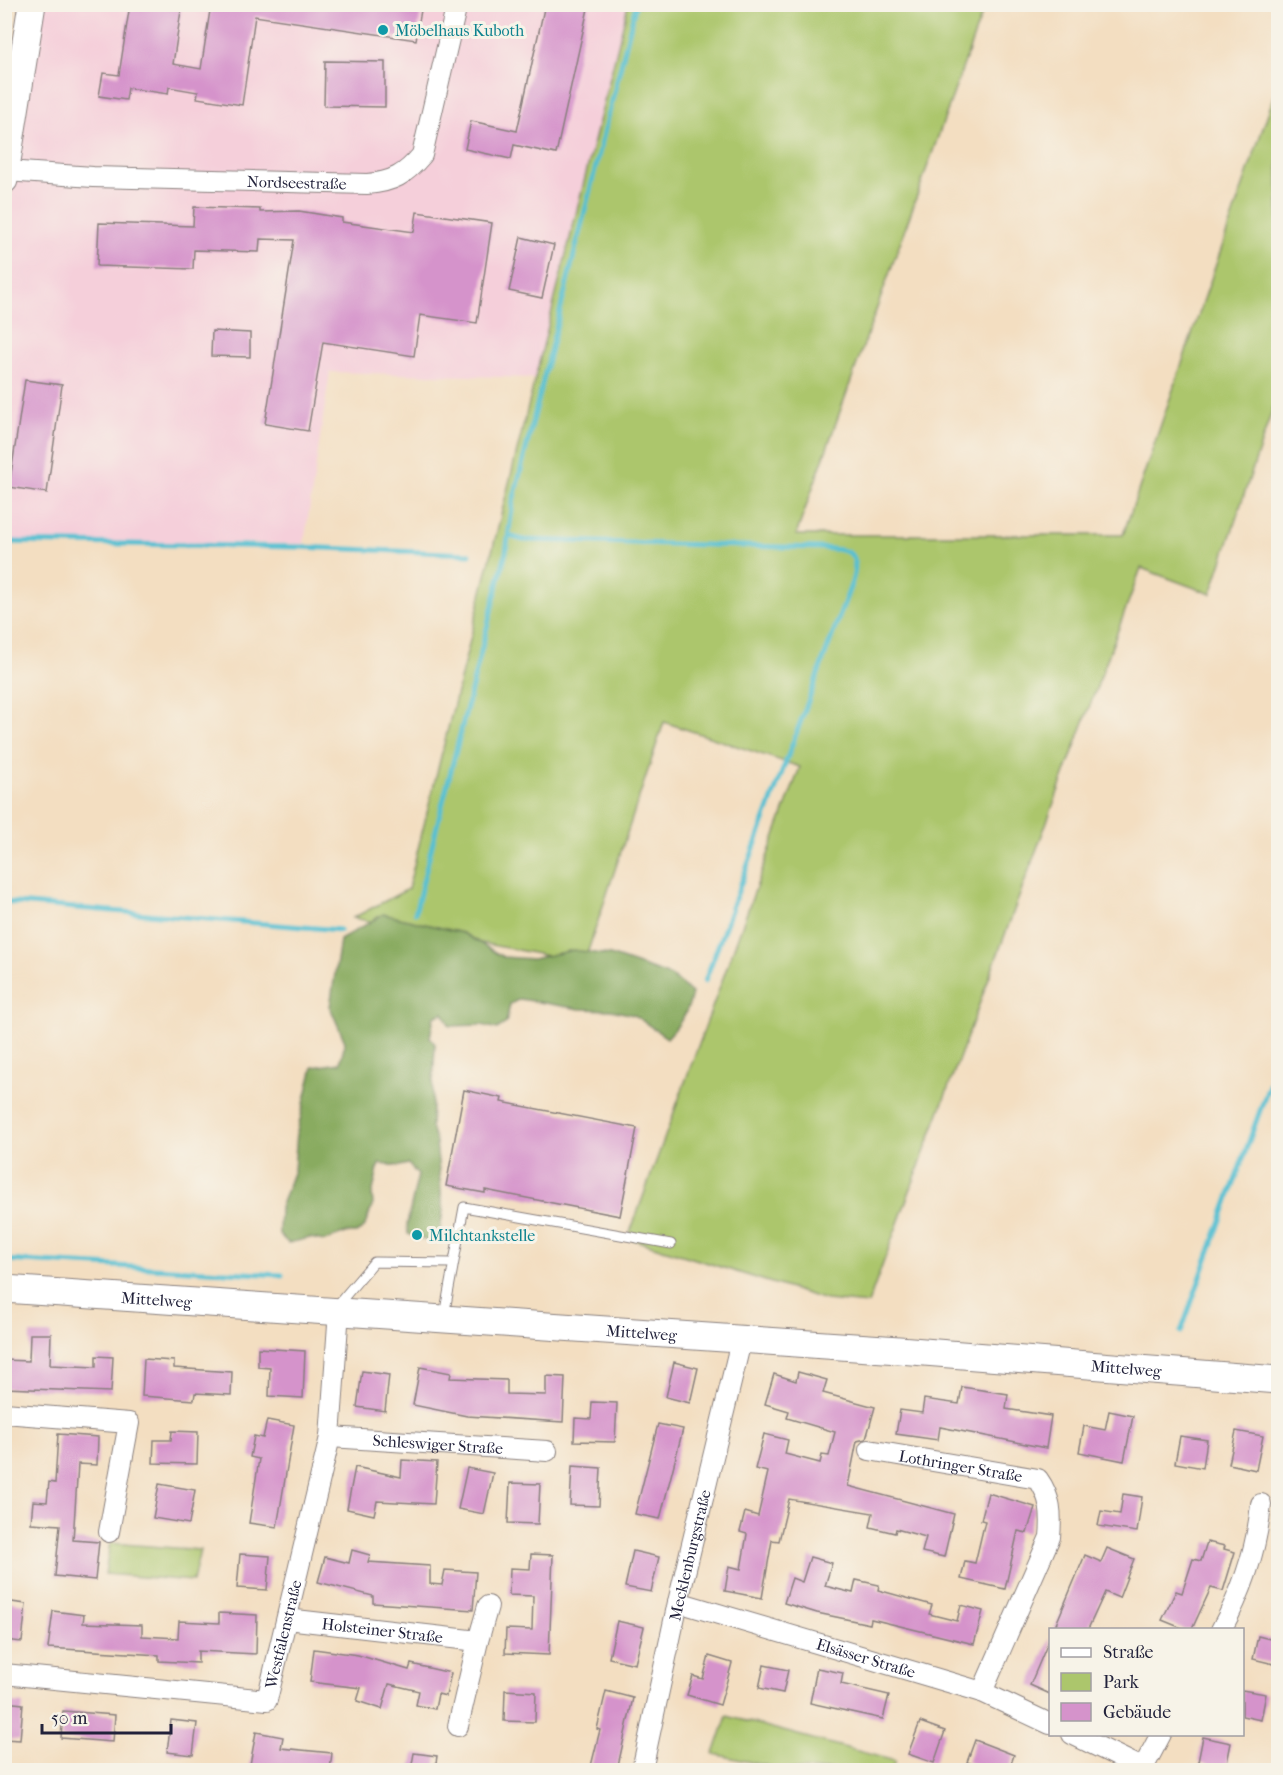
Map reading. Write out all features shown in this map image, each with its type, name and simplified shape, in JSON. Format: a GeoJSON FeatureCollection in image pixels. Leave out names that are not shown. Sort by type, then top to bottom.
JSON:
{"type":"FeatureCollection","features":[{"type":"Feature","properties":{"kind":"street"},"geometry":{"type":"LineString","coordinates":[[5,176],[32,4]]}},
{"type":"Feature","properties":{"kind":"street","name":"Nordseestraße"},"geometry":{"type":"LineString","coordinates":[[5,176],[367,184],[389,182],[406,173],[422,155],[457,4]]}},
{"type":"Feature","properties":{"kind":"street","name":"Mittelweg"},"geometry":{"type":"LineString","coordinates":[[4,1289],[339,1310],[1278,1380]]}},
{"type":"Feature","properties":{"kind":"street","name":"Westfalenstraße"},"geometry":{"type":"LineString","coordinates":[[4,1674],[267,1700],[330,1437],[339,1310]]}},
{"type":"Feature","properties":{"kind":"street","name":"Mecklenburgstraße"},"geometry":{"type":"LineString","coordinates":[[642,1770],[678,1602],[741,1341]]}},
{"type":"Feature","properties":{"kind":"street"},"geometry":{"type":"LineString","coordinates":[[4,1413],[129,1423],[109,1532]]}},
{"type":"Feature","properties":{"kind":"street","name":"Schleswiger Straße"},"geometry":{"type":"LineString","coordinates":[[330,1437],[547,1451]]}},
{"type":"Feature","properties":{"kind":"street","name":"Lothringer Straße"},"geometry":{"type":"LineString","coordinates":[[869,1450],[1038,1479],[1046,1490],[1052,1513],[1050,1536],[982,1692]]}},
{"type":"Feature","properties":{"kind":"street"},"geometry":{"type":"LineString","coordinates":[[1222,1628],[1237,1601],[1259,1525],[1261,1504]]}},
{"type":"Feature","properties":{"kind":"street","name":"Elsässer Straße"},"geometry":{"type":"LineString","coordinates":[[678,1602],[982,1692],[1049,1724]]}},
{"type":"Feature","properties":{"kind":"street"},"geometry":{"type":"LineString","coordinates":[[458,1726],[488,1606]]}},
{"type":"Feature","properties":{"kind":"street","name":"Holsteiner Straße"},"geometry":{"type":"LineString","coordinates":[[287,1619],[478,1641]]}},
{"type":"Feature","properties":{"kind":"street"},"geometry":{"type":"LineString","coordinates":[[1076,1736],[1142,1769],[1160,1736]]}},
{"type":"Feature","properties":{"kind":"lane"},"geometry":{"type":"LineString","coordinates":[[443,1318],[464,1207],[671,1244]]}},
{"type":"Feature","properties":{"kind":"lane"},"geometry":{"type":"LineString","coordinates":[[339,1310],[340,1302],[374,1262],[452,1263]]}},
{"type":"Feature","properties":{"kind":"shaded area"},"geometry":{"type":"Polygon","coordinates":[[[42,5],[628,5],[535,378],[330,372],[304,544],[5,540],[5,234],[42,5]]]}},
{"type":"Feature","properties":{"kind":"green space"},"geometry":{"type":"Polygon","coordinates":[[[628,5],[985,5],[796,535],[1123,535],[1278,84],[1278,393],[1211,594],[1141,568],[868,1304],[826,1300],[628,1238],[800,767],[664,722],[584,963],[353,918],[408,889],[628,5]]]}},
{"type":"Feature","properties":{"kind":"green space"},"geometry":{"type":"Polygon","coordinates":[[[383,914],[463,933],[503,957],[533,959],[573,950],[610,955],[671,976],[692,993],[691,1000],[683,1017],[667,1038],[634,1015],[520,999],[510,1004],[506,1023],[497,1029],[482,1025],[450,1026],[443,1013],[434,1017],[430,1037],[435,1044],[431,1127],[436,1142],[443,1211],[439,1237],[434,1243],[408,1234],[407,1224],[418,1175],[408,1164],[400,1166],[379,1164],[372,1195],[373,1204],[364,1228],[356,1233],[346,1233],[324,1241],[310,1238],[288,1243],[279,1234],[280,1208],[294,1170],[297,1132],[313,1067],[340,1063],[345,1042],[330,1007],[340,940],[383,914]]]}},
{"type":"Feature","properties":{"kind":"green space"},"geometry":{"type":"Polygon","coordinates":[[[110,1543],[200,1550],[193,1581],[105,1574],[110,1543]]]}},
{"type":"Feature","properties":{"kind":"green space"},"geometry":{"type":"Polygon","coordinates":[[[727,1716],[895,1761],[892,1770],[786,1770],[714,1754],[727,1716]]]}},
{"type":"Feature","properties":{"kind":"building"},"geometry":{"type":"Polygon","coordinates":[[[130,4],[182,4],[173,64],[201,69],[211,4],[422,4],[416,40],[255,16],[242,105],[197,98],[198,92],[169,87],[168,94],[128,88],[126,100],[99,96],[103,73],[119,75],[130,4]]]}},
{"type":"Feature","properties":{"kind":"building"},"geometry":{"type":"Polygon","coordinates":[[[545,4],[589,4],[556,154],[514,145],[511,159],[465,149],[471,121],[517,131],[545,4]]]}},
{"type":"Feature","properties":{"kind":"building"},"geometry":{"type":"Polygon","coordinates":[[[325,61],[385,62],[385,107],[324,106],[325,61]]]}},
{"type":"Feature","properties":{"kind":"building"},"geometry":{"type":"Polygon","coordinates":[[[194,207],[260,209],[260,212],[299,211],[342,218],[342,222],[414,232],[417,212],[492,223],[477,323],[420,315],[414,356],[323,342],[308,431],[265,424],[294,240],[260,239],[259,252],[194,250],[193,269],[97,266],[99,223],[193,226],[194,207]]]}},
{"type":"Feature","properties":{"kind":"building"},"geometry":{"type":"Polygon","coordinates":[[[521,237],[554,245],[542,298],[509,291],[521,237]]]}},
{"type":"Feature","properties":{"kind":"building"},"geometry":{"type":"Polygon","coordinates":[[[212,331],[250,333],[250,357],[211,356],[212,331]]]}},
{"type":"Feature","properties":{"kind":"building"},"geometry":{"type":"Polygon","coordinates":[[[25,380],[62,385],[47,493],[9,487],[25,380]]]}},
{"type":"Feature","properties":{"kind":"building"},"geometry":{"type":"Polygon","coordinates":[[[464,1090],[502,1098],[501,1102],[637,1128],[620,1216],[485,1190],[485,1193],[446,1186],[464,1090]]]}},
{"type":"Feature","properties":{"kind":"building"},"geometry":{"type":"Polygon","coordinates":[[[30,1334],[51,1334],[50,1365],[96,1367],[96,1356],[113,1357],[111,1392],[4,1388],[4,1360],[29,1361],[30,1334]]]}},
{"type":"Feature","properties":{"kind":"building"},"geometry":{"type":"Polygon","coordinates":[[[258,1348],[305,1351],[303,1398],[269,1396],[270,1368],[258,1367],[258,1348]]]}},
{"type":"Feature","properties":{"kind":"building"},"geometry":{"type":"Polygon","coordinates":[[[144,1359],[174,1361],[174,1368],[232,1372],[231,1395],[195,1393],[194,1400],[142,1396],[144,1359]]]}},
{"type":"Feature","properties":{"kind":"building"},"geometry":{"type":"Polygon","coordinates":[[[674,1362],[698,1368],[690,1403],[666,1397],[674,1362]]]}},
{"type":"Feature","properties":{"kind":"building"},"geometry":{"type":"Polygon","coordinates":[[[420,1367],[451,1373],[450,1378],[507,1380],[507,1394],[546,1395],[546,1376],[565,1377],[563,1422],[467,1416],[413,1405],[420,1367]]]}},
{"type":"Feature","properties":{"kind":"building"},"geometry":{"type":"Polygon","coordinates":[[[362,1371],[389,1375],[385,1411],[357,1407],[362,1371]]]}},
{"type":"Feature","properties":{"kind":"building"},"geometry":{"type":"Polygon","coordinates":[[[798,1372],[827,1380],[823,1393],[875,1407],[866,1439],[857,1441],[848,1486],[954,1514],[944,1557],[922,1552],[926,1537],[896,1529],[895,1533],[870,1527],[873,1513],[789,1499],[779,1541],[772,1540],[762,1598],[725,1591],[729,1566],[741,1569],[747,1534],[740,1532],[745,1512],[758,1516],[768,1472],[755,1469],[764,1434],[788,1440],[785,1454],[820,1463],[822,1455],[829,1456],[835,1432],[787,1418],[789,1411],[765,1404],[774,1374],[796,1381],[798,1372]]]}},
{"type":"Feature","properties":{"kind":"building"},"geometry":{"type":"Polygon","coordinates":[[[962,1387],[1008,1394],[1006,1409],[1051,1416],[1046,1448],[940,1427],[938,1440],[896,1434],[900,1410],[922,1413],[924,1399],[959,1404],[962,1387]]]}},
{"type":"Feature","properties":{"kind":"building"},"geometry":{"type":"Polygon","coordinates":[[[592,1402],[617,1403],[615,1442],[574,1441],[575,1418],[591,1419],[592,1402]]]}},
{"type":"Feature","properties":{"kind":"building"},"geometry":{"type":"Polygon","coordinates":[[[1109,1411],[1133,1416],[1124,1461],[1079,1452],[1084,1426],[1105,1430],[1109,1411]]]}},
{"type":"Feature","properties":{"kind":"building"},"geometry":{"type":"Polygon","coordinates":[[[267,1420],[294,1425],[277,1527],[249,1523],[259,1459],[250,1457],[254,1436],[263,1438],[267,1420]]]}},
{"type":"Feature","properties":{"kind":"building"},"geometry":{"type":"Polygon","coordinates":[[[658,1424],[683,1429],[660,1519],[635,1514],[658,1424]]]}},
{"type":"Feature","properties":{"kind":"building"},"geometry":{"type":"Polygon","coordinates":[[[172,1431],[198,1432],[197,1464],[153,1463],[154,1440],[171,1440],[172,1431]]]}},
{"type":"Feature","properties":{"kind":"building"},"geometry":{"type":"Polygon","coordinates":[[[1236,1431],[1263,1436],[1256,1470],[1229,1464],[1236,1431]]]}},
{"type":"Feature","properties":{"kind":"building"},"geometry":{"type":"Polygon","coordinates":[[[58,1434],[98,1437],[97,1465],[78,1464],[73,1540],[99,1542],[95,1580],[55,1576],[60,1525],[31,1523],[33,1501],[47,1502],[49,1482],[55,1483],[58,1434]]]}},
{"type":"Feature","properties":{"kind":"building"},"geometry":{"type":"Polygon","coordinates":[[[1180,1436],[1207,1440],[1203,1468],[1175,1463],[1180,1436]]]}},
{"type":"Feature","properties":{"kind":"building"},"geometry":{"type":"Polygon","coordinates":[[[402,1460],[437,1462],[434,1504],[377,1501],[374,1515],[347,1509],[355,1467],[401,1477],[402,1460]]]}},
{"type":"Feature","properties":{"kind":"building"},"geometry":{"type":"Polygon","coordinates":[[[572,1466],[601,1468],[599,1506],[570,1505],[572,1466]]]}},
{"type":"Feature","properties":{"kind":"building"},"geometry":{"type":"Polygon","coordinates":[[[467,1468],[493,1473],[484,1514],[458,1509],[467,1468]]]}},
{"type":"Feature","properties":{"kind":"building"},"geometry":{"type":"Polygon","coordinates":[[[510,1483],[540,1484],[538,1524],[508,1523],[510,1483]]]}},
{"type":"Feature","properties":{"kind":"building"},"geometry":{"type":"Polygon","coordinates":[[[159,1484],[195,1490],[189,1524],[153,1518],[159,1484]]]}},
{"type":"Feature","properties":{"kind":"building"},"geometry":{"type":"Polygon","coordinates":[[[988,1493],[1035,1507],[1027,1533],[1018,1531],[1005,1589],[961,1579],[965,1561],[975,1563],[985,1521],[981,1520],[988,1493]]]}},
{"type":"Feature","properties":{"kind":"building"},"geometry":{"type":"Polygon","coordinates":[[[1123,1494],[1142,1497],[1137,1532],[1098,1526],[1101,1511],[1120,1514],[1123,1494]]]}},
{"type":"Feature","properties":{"kind":"building"},"geometry":{"type":"Polygon","coordinates":[[[1207,1542],[1225,1546],[1224,1549],[1235,1552],[1223,1591],[1211,1588],[1192,1628],[1182,1628],[1162,1620],[1176,1591],[1182,1593],[1193,1559],[1201,1561],[1207,1542]]]}},
{"type":"Feature","properties":{"kind":"building"},"geometry":{"type":"Polygon","coordinates":[[[1107,1548],[1134,1559],[1119,1598],[1105,1592],[1088,1628],[1054,1628],[1085,1555],[1101,1562],[1107,1548]]]}},
{"type":"Feature","properties":{"kind":"building"},"geometry":{"type":"Polygon","coordinates":[[[352,1550],[370,1555],[368,1562],[430,1566],[430,1584],[442,1585],[445,1570],[476,1572],[473,1610],[373,1603],[373,1596],[318,1582],[325,1557],[349,1563],[352,1550]]]}},
{"type":"Feature","properties":{"kind":"building"},"geometry":{"type":"Polygon","coordinates":[[[633,1551],[659,1557],[651,1592],[625,1587],[633,1551]]]}},
{"type":"Feature","properties":{"kind":"building"},"geometry":{"type":"Polygon","coordinates":[[[240,1554],[270,1556],[267,1590],[237,1588],[240,1554]]]}},
{"type":"Feature","properties":{"kind":"building"},"geometry":{"type":"Polygon","coordinates":[[[531,1554],[553,1555],[549,1655],[505,1653],[506,1629],[532,1630],[533,1596],[509,1595],[510,1568],[530,1569],[531,1554]]]}},
{"type":"Feature","properties":{"kind":"building"},"geometry":{"type":"Polygon","coordinates":[[[810,1557],[832,1563],[825,1586],[853,1593],[856,1580],[879,1585],[878,1590],[932,1605],[929,1614],[957,1621],[961,1605],[983,1611],[974,1644],[871,1619],[870,1624],[817,1613],[784,1603],[792,1578],[802,1582],[810,1557]]]}},
{"type":"Feature","properties":{"kind":"building"},"geometry":{"type":"Polygon","coordinates":[[[4,1601],[26,1604],[22,1642],[4,1640],[4,1601]]]}},
{"type":"Feature","properties":{"kind":"building"},"geometry":{"type":"Polygon","coordinates":[[[53,1611],[84,1615],[83,1623],[142,1625],[142,1636],[178,1638],[179,1621],[219,1623],[219,1613],[257,1615],[256,1654],[198,1651],[198,1663],[159,1661],[159,1655],[48,1648],[53,1611]]]}},
{"type":"Feature","properties":{"kind":"building"},"geometry":{"type":"Polygon","coordinates":[[[617,1621],[644,1627],[635,1664],[609,1658],[617,1621]]]}},
{"type":"Feature","properties":{"kind":"building"},"geometry":{"type":"Polygon","coordinates":[[[1258,1636],[1278,1641],[1278,1665],[1253,1659],[1258,1636]]]}},
{"type":"Feature","properties":{"kind":"building"},"geometry":{"type":"Polygon","coordinates":[[[1049,1640],[1049,1694],[1030,1685],[1049,1640]]]}},
{"type":"Feature","properties":{"kind":"building"},"geometry":{"type":"Polygon","coordinates":[[[314,1649],[358,1655],[409,1670],[411,1664],[451,1673],[446,1696],[438,1694],[435,1709],[416,1705],[419,1691],[389,1684],[382,1709],[357,1701],[361,1688],[310,1682],[314,1649]]]}},
{"type":"Feature","properties":{"kind":"building"},"geometry":{"type":"Polygon","coordinates":[[[709,1656],[732,1663],[720,1705],[687,1695],[693,1676],[703,1679],[709,1656]]]}},
{"type":"Feature","properties":{"kind":"building"},"geometry":{"type":"Polygon","coordinates":[[[764,1665],[788,1670],[783,1693],[759,1688],[764,1665]]]}},
{"type":"Feature","properties":{"kind":"building"},"geometry":{"type":"Polygon","coordinates":[[[817,1668],[843,1673],[841,1684],[889,1695],[883,1719],[810,1703],[817,1668]]]}},
{"type":"Feature","properties":{"kind":"building"},"geometry":{"type":"Polygon","coordinates":[[[505,1690],[536,1692],[535,1722],[504,1721],[505,1690]]]}},
{"type":"Feature","properties":{"kind":"building"},"geometry":{"type":"Polygon","coordinates":[[[1244,1690],[1266,1694],[1261,1720],[1244,1716],[1244,1690]]]}},
{"type":"Feature","properties":{"kind":"building"},"geometry":{"type":"Polygon","coordinates":[[[606,1691],[633,1698],[617,1770],[590,1770],[600,1730],[597,1729],[606,1691]]]}},
{"type":"Feature","properties":{"kind":"building"},"geometry":{"type":"Polygon","coordinates":[[[4,1702],[23,1704],[20,1740],[4,1739],[4,1702]]]}},
{"type":"Feature","properties":{"kind":"building"},"geometry":{"type":"Polygon","coordinates":[[[63,1711],[115,1715],[113,1742],[61,1738],[63,1711]]]}},
{"type":"Feature","properties":{"kind":"building"},"geometry":{"type":"Polygon","coordinates":[[[171,1720],[197,1723],[193,1755],[167,1752],[171,1720]]]}},
{"type":"Feature","properties":{"kind":"building"},"geometry":{"type":"Polygon","coordinates":[[[920,1722],[945,1731],[934,1763],[908,1754],[920,1722]]]}},
{"type":"Feature","properties":{"kind":"building"},"geometry":{"type":"Polygon","coordinates":[[[256,1732],[283,1737],[281,1748],[332,1753],[330,1770],[249,1770],[256,1732]]]}},
{"type":"Feature","properties":{"kind":"building"},"geometry":{"type":"Polygon","coordinates":[[[1203,1737],[1231,1743],[1226,1768],[1198,1762],[1203,1737]]]}},
{"type":"Feature","properties":{"kind":"building"},"geometry":{"type":"Polygon","coordinates":[[[975,1740],[1014,1755],[1009,1770],[990,1770],[967,1762],[975,1740]]]}},
{"type":"Feature","properties":{"kind":"building"},"geometry":{"type":"Polygon","coordinates":[[[414,1753],[437,1756],[435,1770],[411,1770],[414,1753]]]}},
{"type":"Feature","properties":{"kind":"waterway"},"geometry":{"type":"LineString","coordinates":[[415,913],[506,552],[513,502],[636,4]]}},
{"type":"Feature","properties":{"kind":"waterway"},"geometry":{"type":"LineString","coordinates":[[509,536],[523,540],[822,548],[846,551],[854,558],[852,582],[705,981]]}},
{"type":"Feature","properties":{"kind":"waterway"},"geometry":{"type":"LineString","coordinates":[[4,542],[300,547],[470,554]]}},
{"type":"Feature","properties":{"kind":"waterway"},"geometry":{"type":"LineString","coordinates":[[4,902],[340,930]]}},
{"type":"Feature","properties":{"kind":"waterway"},"geometry":{"type":"LineString","coordinates":[[1181,1332],[1278,1060]]}},
{"type":"Feature","properties":{"kind":"waterway"},"geometry":{"type":"LineString","coordinates":[[4,1260],[282,1275]]}},
{"type":"Feature","properties":{"kind":"place","name":"Möbelhaus Kuboth"},"geometry":{"type":"Point","coordinates":[383,30]}},
{"type":"Feature","properties":{"kind":"place","name":"Milchtankstelle"},"geometry":{"type":"Point","coordinates":[417,1235]}}]}
